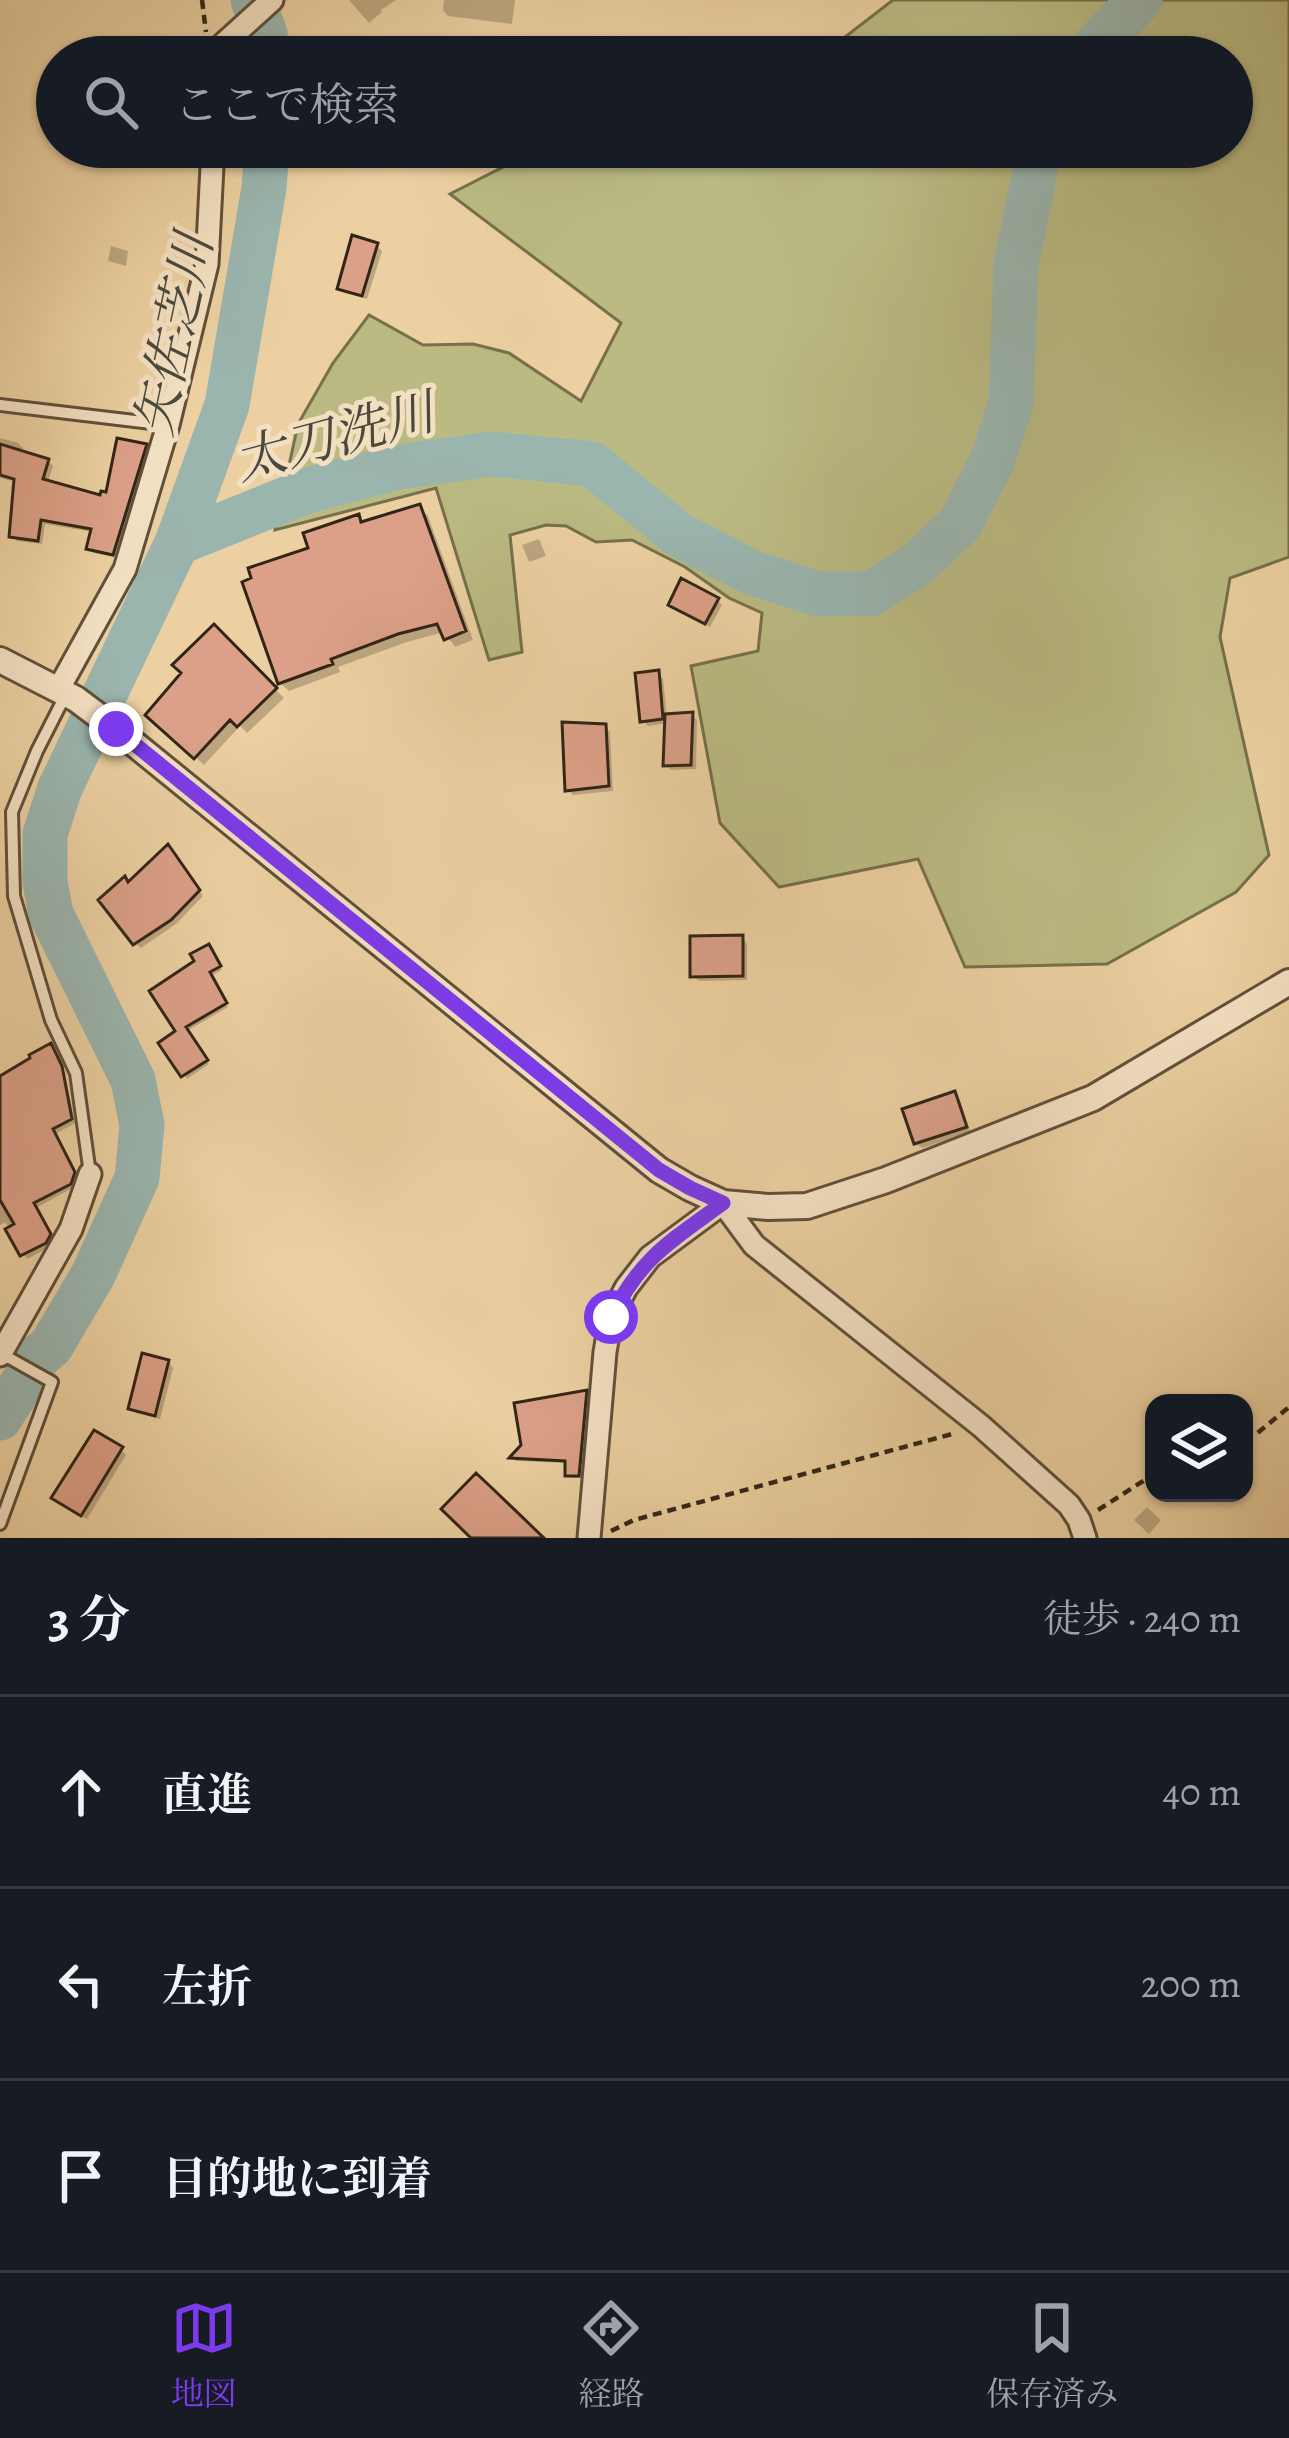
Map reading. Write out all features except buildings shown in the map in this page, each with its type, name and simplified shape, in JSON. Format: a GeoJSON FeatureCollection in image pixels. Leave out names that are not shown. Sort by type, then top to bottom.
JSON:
{"type":"FeatureCollection","features":[{"type":"Feature","properties":{"kind":"street"},"geometry":{"type":"LineString","coordinates":[[230,36],[272,0]]}},
{"type":"Feature","properties":{"kind":"street"},"geometry":{"type":"LineString","coordinates":[[66,694],[125,569],[168,425],[207,264],[211,168]]}},
{"type":"Feature","properties":{"kind":"street"},"geometry":{"type":"LineString","coordinates":[[0,660],[66,694],[116,729],[659,1170],[723,1203],[807,1206],[951,1155],[1093,1098],[1289,982]]}},
{"type":"Feature","properties":{"kind":"street"},"geometry":{"type":"LineString","coordinates":[[1,1355],[70,1229],[91,1174]]}},
{"type":"Feature","properties":{"kind":"street"},"geometry":{"type":"LineString","coordinates":[[723,1203],[754,1245],[981,1426],[1069,1505],[1081,1528]]}},
{"type":"Feature","properties":{"kind":"street"},"geometry":{"type":"LineString","coordinates":[[589,1538],[611,1317],[650,1257],[723,1203]]}},
{"type":"Feature","properties":{"kind":"lane"},"geometry":{"type":"LineString","coordinates":[[0,405],[168,425]]}},
{"type":"Feature","properties":{"kind":"lane"},"geometry":{"type":"LineString","coordinates":[[66,694],[12,812],[14,896],[51,1020],[76,1073],[91,1174]]}},
{"type":"Feature","properties":{"kind":"lane"},"geometry":{"type":"LineString","coordinates":[[0,1524],[52,1382],[1,1355]]}},
{"type":"Feature","properties":{"kind":"path"},"geometry":{"type":"LineString","coordinates":[[1253,1436],[1289,1407]]}},
{"type":"Feature","properties":{"kind":"path"},"geometry":{"type":"LineString","coordinates":[[599,1538],[634,1520],[981,1426]]}},
{"type":"Feature","properties":{"kind":"path"},"geometry":{"type":"LineString","coordinates":[[1081,1528],[1145,1480]]}},
{"type":"Feature","properties":{"kind":"green space"},"geometry":{"type":"Polygon","coordinates":[[[893,0],[1289,0],[1289,557],[1230,578],[1220,637],[1269,855],[1236,892],[1107,964],[965,967],[918,859],[779,887],[720,823],[691,666],[758,651],[762,613],[729,598],[685,567],[632,540],[596,542],[566,526],[546,525],[510,535],[522,652],[489,660],[436,488],[275,530],[298,424],[333,363],[369,315],[423,345],[473,344],[509,353],[581,401],[621,323],[450,194],[501,168],[1253,168],[1253,36],[846,36],[893,0]]]}},
{"type":"Feature","properties":{"kind":"waterway","name":"矢佐芝川"},"geometry":{"type":"LineString","coordinates":[[253,0],[265,36]]}},
{"type":"Feature","properties":{"kind":"waterway","name":"太刀洗川"},"geometry":{"type":"LineString","coordinates":[[1105,36],[1140,0]]}},
{"type":"Feature","properties":{"kind":"waterway","name":"太刀洗川"},"geometry":{"type":"LineString","coordinates":[[0,1418],[93,1275],[137,1178],[142,1125],[133,1080],[51,914],[45,834],[60,788],[177,543],[227,405],[265,168]]}},
{"type":"Feature","properties":{"kind":"waterway","name":"太刀洗川"},"geometry":{"type":"LineString","coordinates":[[177,543],[309,490],[399,467],[493,454],[592,464],[679,535],[753,573],[818,594],[870,594],[915,566],[960,524],[993,459],[1011,403],[1016,265],[1036,168]]}},
{"type":"Feature","properties":{"kind":"route"},"geometry":{"type":"LineString","coordinates":[[116,729],[659,1170],[723,1203],[650,1257],[611,1317]]}}]}
